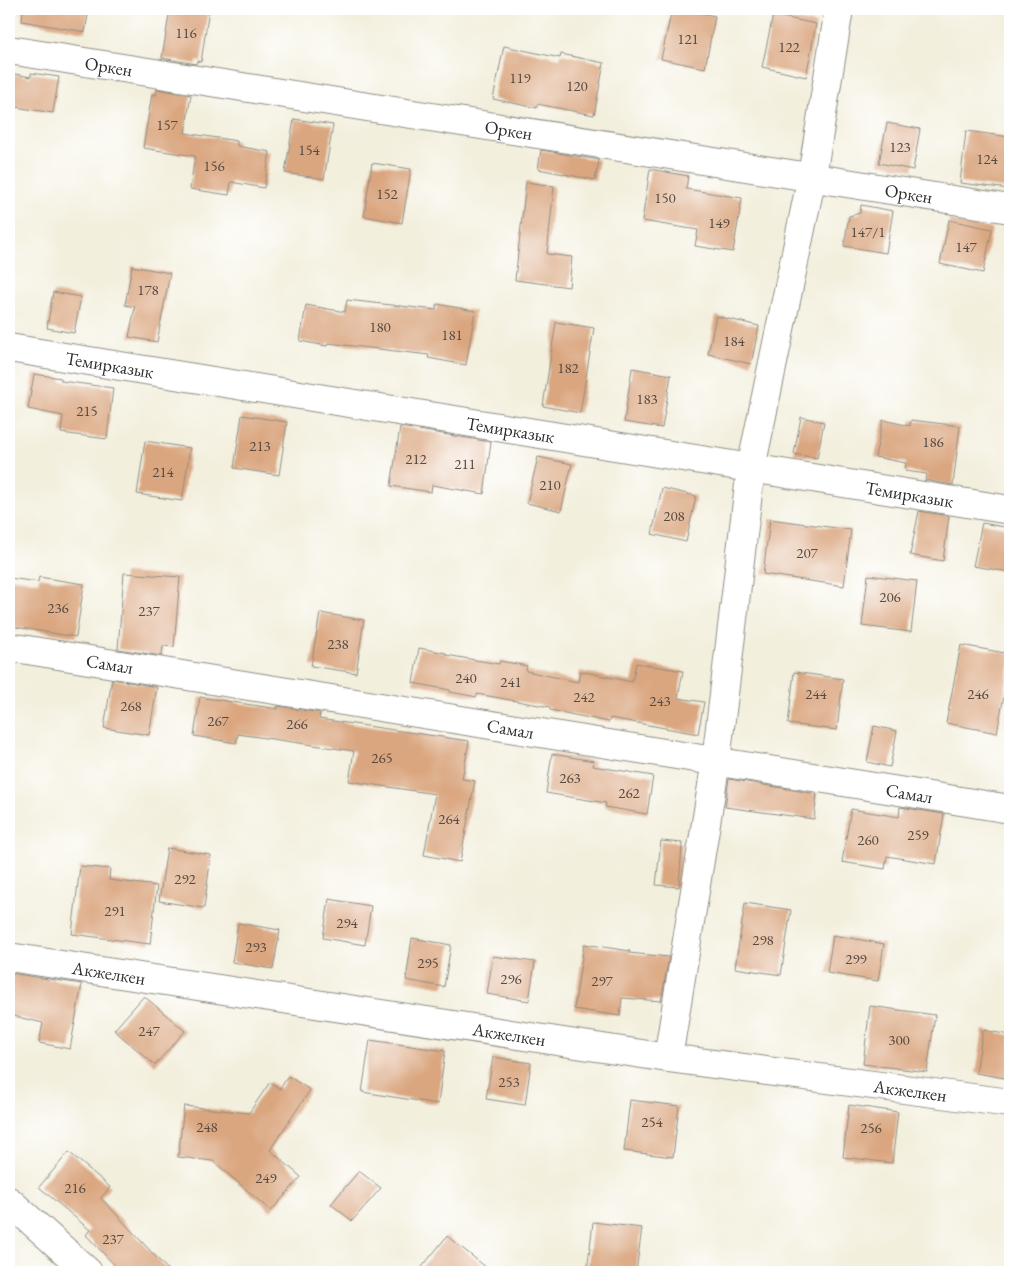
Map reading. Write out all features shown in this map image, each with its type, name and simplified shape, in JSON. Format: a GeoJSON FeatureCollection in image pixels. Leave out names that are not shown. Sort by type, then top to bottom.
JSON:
{"type":"FeatureCollection","features":[{"type":"Feature","properties":{"kind":"street"},"geometry":{"type":"LineString","coordinates":[[668,1058],[716,761],[751,468],[812,176],[839,9]]}},
{"type":"Feature","properties":{"kind":"street","name":"Оркен"},"geometry":{"type":"LineString","coordinates":[[9,50],[812,176],[1010,209]]}},
{"type":"Feature","properties":{"kind":"street","name":"Темирказык"},"geometry":{"type":"LineString","coordinates":[[9,348],[1010,510]]}},
{"type":"Feature","properties":{"kind":"street","name":"Самал"},"geometry":{"type":"LineString","coordinates":[[9,647],[1010,809]]}},
{"type":"Feature","properties":{"kind":"street","name":"Акжелкен"},"geometry":{"type":"LineString","coordinates":[[9,957],[668,1058],[1010,1103]]}},
{"type":"Feature","properties":{"kind":"street"},"geometry":{"type":"LineString","coordinates":[[9,1201],[88,1272]]}},
{"type":"Feature","properties":{"kind":"building"},"geometry":{"type":"Polygon","coordinates":[[[23,9],[89,9],[85,32],[22,21],[23,9]]]}},
{"type":"Feature","properties":{"kind":"building"},"geometry":{"type":"Polygon","coordinates":[[[170,9],[209,9],[201,62],[197,61],[196,64],[162,58],[170,9]]]}},
{"type":"Feature","properties":{"kind":"building"},"geometry":{"type":"Polygon","coordinates":[[[672,9],[682,9],[715,16],[705,68],[661,59],[672,9]]]}},
{"type":"Feature","properties":{"kind":"building"},"geometry":{"type":"Polygon","coordinates":[[[773,15],[816,24],[806,77],[762,67],[773,15]]]}},
{"type":"Feature","properties":{"kind":"building"},"geometry":{"type":"Polygon","coordinates":[[[504,46],[560,58],[561,54],[604,63],[594,115],[537,104],[537,108],[493,99],[504,46]]]}},
{"type":"Feature","properties":{"kind":"building"},"geometry":{"type":"Polygon","coordinates":[[[9,73],[31,77],[31,73],[59,77],[53,113],[9,106],[9,73]]]}},
{"type":"Feature","properties":{"kind":"building"},"geometry":{"type":"Polygon","coordinates":[[[157,89],[191,95],[185,133],[237,141],[237,146],[270,152],[264,188],[231,182],[229,195],[190,189],[195,156],[143,148],[152,94],[156,95],[157,89]]]}},
{"type":"Feature","properties":{"kind":"building"},"geometry":{"type":"Polygon","coordinates":[[[294,119],[333,125],[324,179],[285,173],[294,119]]]}},
{"type":"Feature","properties":{"kind":"building"},"geometry":{"type":"Polygon","coordinates":[[[887,123],[920,129],[913,170],[879,163],[887,123]]]}},
{"type":"Feature","properties":{"kind":"building"},"geometry":{"type":"Polygon","coordinates":[[[966,131],[1010,137],[1010,189],[960,183],[966,131]]]}},
{"type":"Feature","properties":{"kind":"building"},"geometry":{"type":"Polygon","coordinates":[[[541,150],[599,160],[595,180],[538,169],[541,150]]]}},
{"type":"Feature","properties":{"kind":"building"},"geometry":{"type":"Polygon","coordinates":[[[372,163],[411,169],[402,223],[364,216],[372,163]]]}},
{"type":"Feature","properties":{"kind":"building"},"geometry":{"type":"Polygon","coordinates":[[[650,169],[688,176],[686,189],[742,198],[733,252],[695,246],[698,230],[642,221],[650,169]]]}},
{"type":"Feature","properties":{"kind":"building"},"geometry":{"type":"Polygon","coordinates":[[[526,182],[554,186],[547,254],[572,257],[569,287],[515,280],[526,182]]]}},
{"type":"Feature","properties":{"kind":"building"},"geometry":{"type":"Polygon","coordinates":[[[861,205],[893,211],[886,253],[844,246],[849,216],[860,213],[861,205]]]}},
{"type":"Feature","properties":{"kind":"building"},"geometry":{"type":"Polygon","coordinates":[[[949,220],[992,229],[983,273],[940,264],[949,220]]]}},
{"type":"Feature","properties":{"kind":"building"},"geometry":{"type":"Polygon","coordinates":[[[132,266],[170,273],[157,342],[129,337],[135,307],[125,305],[132,266]]]}},
{"type":"Feature","properties":{"kind":"building"},"geometry":{"type":"Polygon","coordinates":[[[53,292],[81,297],[74,333],[47,328],[53,292]]]}},
{"type":"Feature","properties":{"kind":"building"},"geometry":{"type":"Polygon","coordinates":[[[347,300],[436,310],[437,304],[475,311],[466,365],[428,358],[429,355],[328,343],[327,346],[300,341],[306,305],[345,312],[347,300]]]}},
{"type":"Feature","properties":{"kind":"building"},"geometry":{"type":"Polygon","coordinates":[[[716,316],[759,326],[751,364],[708,354],[716,316]]]}},
{"type":"Feature","properties":{"kind":"building"},"geometry":{"type":"Polygon","coordinates":[[[556,322],[594,328],[580,413],[543,406],[556,322]]]}},
{"type":"Feature","properties":{"kind":"building"},"geometry":{"type":"Polygon","coordinates":[[[632,368],[671,375],[662,428],[624,422],[632,368]]]}},
{"type":"Feature","properties":{"kind":"building"},"geometry":{"type":"Polygon","coordinates":[[[34,374],[61,378],[61,381],[113,388],[107,439],[61,433],[63,416],[28,409],[34,374]]]}},
{"type":"Feature","properties":{"kind":"building"},"geometry":{"type":"Polygon","coordinates":[[[242,415],[287,422],[279,475],[234,468],[242,415]]]}},
{"type":"Feature","properties":{"kind":"building"},"geometry":{"type":"Polygon","coordinates":[[[801,417],[824,422],[817,458],[794,454],[801,417]]]}},
{"type":"Feature","properties":{"kind":"building"},"geometry":{"type":"Polygon","coordinates":[[[883,420],[910,426],[911,420],[960,426],[953,485],[925,480],[927,474],[905,471],[906,463],[875,457],[883,420]]]}},
{"type":"Feature","properties":{"kind":"building"},"geometry":{"type":"Polygon","coordinates":[[[400,427],[491,442],[484,494],[432,485],[431,492],[391,486],[400,427]]]}},
{"type":"Feature","properties":{"kind":"building"},"geometry":{"type":"Polygon","coordinates":[[[145,441],[190,448],[182,501],[137,494],[145,441]]]}},
{"type":"Feature","properties":{"kind":"building"},"geometry":{"type":"Polygon","coordinates":[[[538,457],[572,464],[561,511],[527,503],[538,457]]]}},
{"type":"Feature","properties":{"kind":"building"},"geometry":{"type":"Polygon","coordinates":[[[662,488],[696,496],[686,542],[652,534],[662,488]]]}},
{"type":"Feature","properties":{"kind":"building"},"geometry":{"type":"Polygon","coordinates":[[[919,511],[949,516],[943,561],[910,555],[919,511]]]}},
{"type":"Feature","properties":{"kind":"building"},"geometry":{"type":"Polygon","coordinates":[[[770,519],[851,530],[844,586],[763,574],[770,519]]]}},
{"type":"Feature","properties":{"kind":"building"},"geometry":{"type":"Polygon","coordinates":[[[982,523],[1010,528],[1010,572],[973,566],[982,523]]]}},
{"type":"Feature","properties":{"kind":"building"},"geometry":{"type":"Polygon","coordinates":[[[124,573],[180,577],[174,647],[163,646],[162,656],[118,649],[124,573]]]}},
{"type":"Feature","properties":{"kind":"building"},"geometry":{"type":"Polygon","coordinates":[[[868,575],[917,581],[911,632],[862,626],[868,575]]]}},
{"type":"Feature","properties":{"kind":"building"},"geometry":{"type":"Polygon","coordinates":[[[39,577],[84,584],[76,637],[9,626],[9,578],[38,582],[39,577]]]}},
{"type":"Feature","properties":{"kind":"building"},"geometry":{"type":"Polygon","coordinates":[[[320,613],[364,620],[356,673],[311,666],[320,613]]]}},
{"type":"Feature","properties":{"kind":"building"},"geometry":{"type":"Polygon","coordinates":[[[961,645],[1010,654],[997,733],[946,723],[961,645]]]}},
{"type":"Feature","properties":{"kind":"building"},"geometry":{"type":"Polygon","coordinates":[[[419,648],[446,653],[446,655],[499,664],[500,661],[527,666],[526,671],[578,682],[580,671],[632,682],[636,663],[683,671],[678,698],[704,702],[698,734],[610,718],[609,722],[550,710],[550,707],[477,694],[477,697],[413,683],[419,648]]]}},
{"type":"Feature","properties":{"kind":"building"},"geometry":{"type":"Polygon","coordinates":[[[794,672],[843,679],[837,730],[788,724],[794,672]]]}},
{"type":"Feature","properties":{"kind":"building"},"geometry":{"type":"Polygon","coordinates":[[[112,679],[157,687],[149,735],[104,728],[112,679]]]}},
{"type":"Feature","properties":{"kind":"building"},"geometry":{"type":"Polygon","coordinates":[[[200,697],[278,709],[278,706],[320,713],[319,719],[469,741],[462,779],[475,781],[460,862],[424,855],[435,794],[349,781],[354,751],[238,734],[236,743],[194,736],[200,697]]]}},
{"type":"Feature","properties":{"kind":"building"},"geometry":{"type":"Polygon","coordinates":[[[874,726],[897,731],[890,767],[867,762],[874,726]]]}},
{"type":"Feature","properties":{"kind":"building"},"geometry":{"type":"Polygon","coordinates":[[[552,754],[594,761],[593,766],[653,776],[647,814],[605,807],[606,803],[546,793],[552,754]]]}},
{"type":"Feature","properties":{"kind":"building"},"geometry":{"type":"Polygon","coordinates":[[[729,779],[817,794],[814,819],[725,807],[729,779]]]}},
{"type":"Feature","properties":{"kind":"building"},"geometry":{"type":"Polygon","coordinates":[[[900,807],[944,814],[936,864],[887,856],[885,869],[842,862],[851,809],[899,817],[900,807]]]}},
{"type":"Feature","properties":{"kind":"building"},"geometry":{"type":"Polygon","coordinates":[[[661,841],[682,843],[679,887],[656,885],[661,841]]]}},
{"type":"Feature","properties":{"kind":"building"},"geometry":{"type":"Polygon","coordinates":[[[167,848],[211,855],[204,908],[159,901],[167,848]]]}},
{"type":"Feature","properties":{"kind":"building"},"geometry":{"type":"Polygon","coordinates":[[[80,866],[110,869],[109,880],[157,886],[150,944],[72,934],[80,866]]]}},
{"type":"Feature","properties":{"kind":"building"},"geometry":{"type":"Polygon","coordinates":[[[329,899],[371,906],[365,945],[323,938],[329,899]]]}},
{"type":"Feature","properties":{"kind":"building"},"geometry":{"type":"Polygon","coordinates":[[[745,903],[791,910],[781,975],[735,968],[745,903]]]}},
{"type":"Feature","properties":{"kind":"building"},"geometry":{"type":"Polygon","coordinates":[[[238,923],[280,930],[273,969],[232,962],[238,923]]]}},
{"type":"Feature","properties":{"kind":"building"},"geometry":{"type":"Polygon","coordinates":[[[833,935],[884,944],[878,981],[827,973],[833,935]]]}},
{"type":"Feature","properties":{"kind":"building"},"geometry":{"type":"Polygon","coordinates":[[[412,938],[451,945],[444,987],[406,980],[412,938]]]}},
{"type":"Feature","properties":{"kind":"building"},"geometry":{"type":"Polygon","coordinates":[[[584,944],[630,951],[629,953],[669,957],[661,1001],[622,998],[620,1016],[574,1009],[584,944]]]}},
{"type":"Feature","properties":{"kind":"building"},"geometry":{"type":"Polygon","coordinates":[[[493,956],[535,962],[529,1001],[487,994],[493,956]]]}},
{"type":"Feature","properties":{"kind":"building"},"geometry":{"type":"Polygon","coordinates":[[[9,973],[82,984],[70,1049],[39,1043],[43,1023],[9,1015],[9,973]]]}},
{"type":"Feature","properties":{"kind":"building"},"geometry":{"type":"Polygon","coordinates":[[[144,996],[185,1031],[155,1065],[114,1030],[144,996]]]}},
{"type":"Feature","properties":{"kind":"building"},"geometry":{"type":"Polygon","coordinates":[[[870,1006],[935,1015],[927,1072],[863,1064],[870,1006]]]}},
{"type":"Feature","properties":{"kind":"building"},"geometry":{"type":"Polygon","coordinates":[[[983,1030],[1010,1035],[1010,1079],[976,1073],[983,1030]]]}},
{"type":"Feature","properties":{"kind":"building"},"geometry":{"type":"Polygon","coordinates":[[[370,1040],[445,1051],[438,1104],[362,1092],[370,1040]]]}},
{"type":"Feature","properties":{"kind":"building"},"geometry":{"type":"Polygon","coordinates":[[[493,1057],[531,1063],[525,1105],[486,1099],[493,1057]]]}},
{"type":"Feature","properties":{"kind":"building"},"geometry":{"type":"Polygon","coordinates":[[[288,1076],[310,1090],[270,1150],[301,1177],[271,1211],[213,1161],[178,1157],[184,1106],[249,1113],[270,1082],[280,1089],[288,1076]]]}},
{"type":"Feature","properties":{"kind":"building"},"geometry":{"type":"Polygon","coordinates":[[[630,1100],[679,1106],[673,1157],[624,1151],[630,1100]]]}},
{"type":"Feature","properties":{"kind":"building"},"geometry":{"type":"Polygon","coordinates":[[[849,1105],[898,1112],[892,1163],[843,1157],[849,1105]]]}},
{"type":"Feature","properties":{"kind":"building"},"geometry":{"type":"Polygon","coordinates":[[[69,1152],[110,1187],[101,1198],[170,1272],[121,1272],[86,1235],[90,1230],[39,1187],[69,1152]]]}},
{"type":"Feature","properties":{"kind":"building"},"geometry":{"type":"Polygon","coordinates":[[[359,1171],[381,1188],[352,1221],[331,1204],[359,1171]]]}},
{"type":"Feature","properties":{"kind":"building"},"geometry":{"type":"Polygon","coordinates":[[[593,1222],[642,1228],[636,1272],[587,1272],[593,1222]]]}},
{"type":"Feature","properties":{"kind":"building"},"geometry":{"type":"Polygon","coordinates":[[[447,1236],[492,1272],[418,1272],[447,1236]]]}}]}
